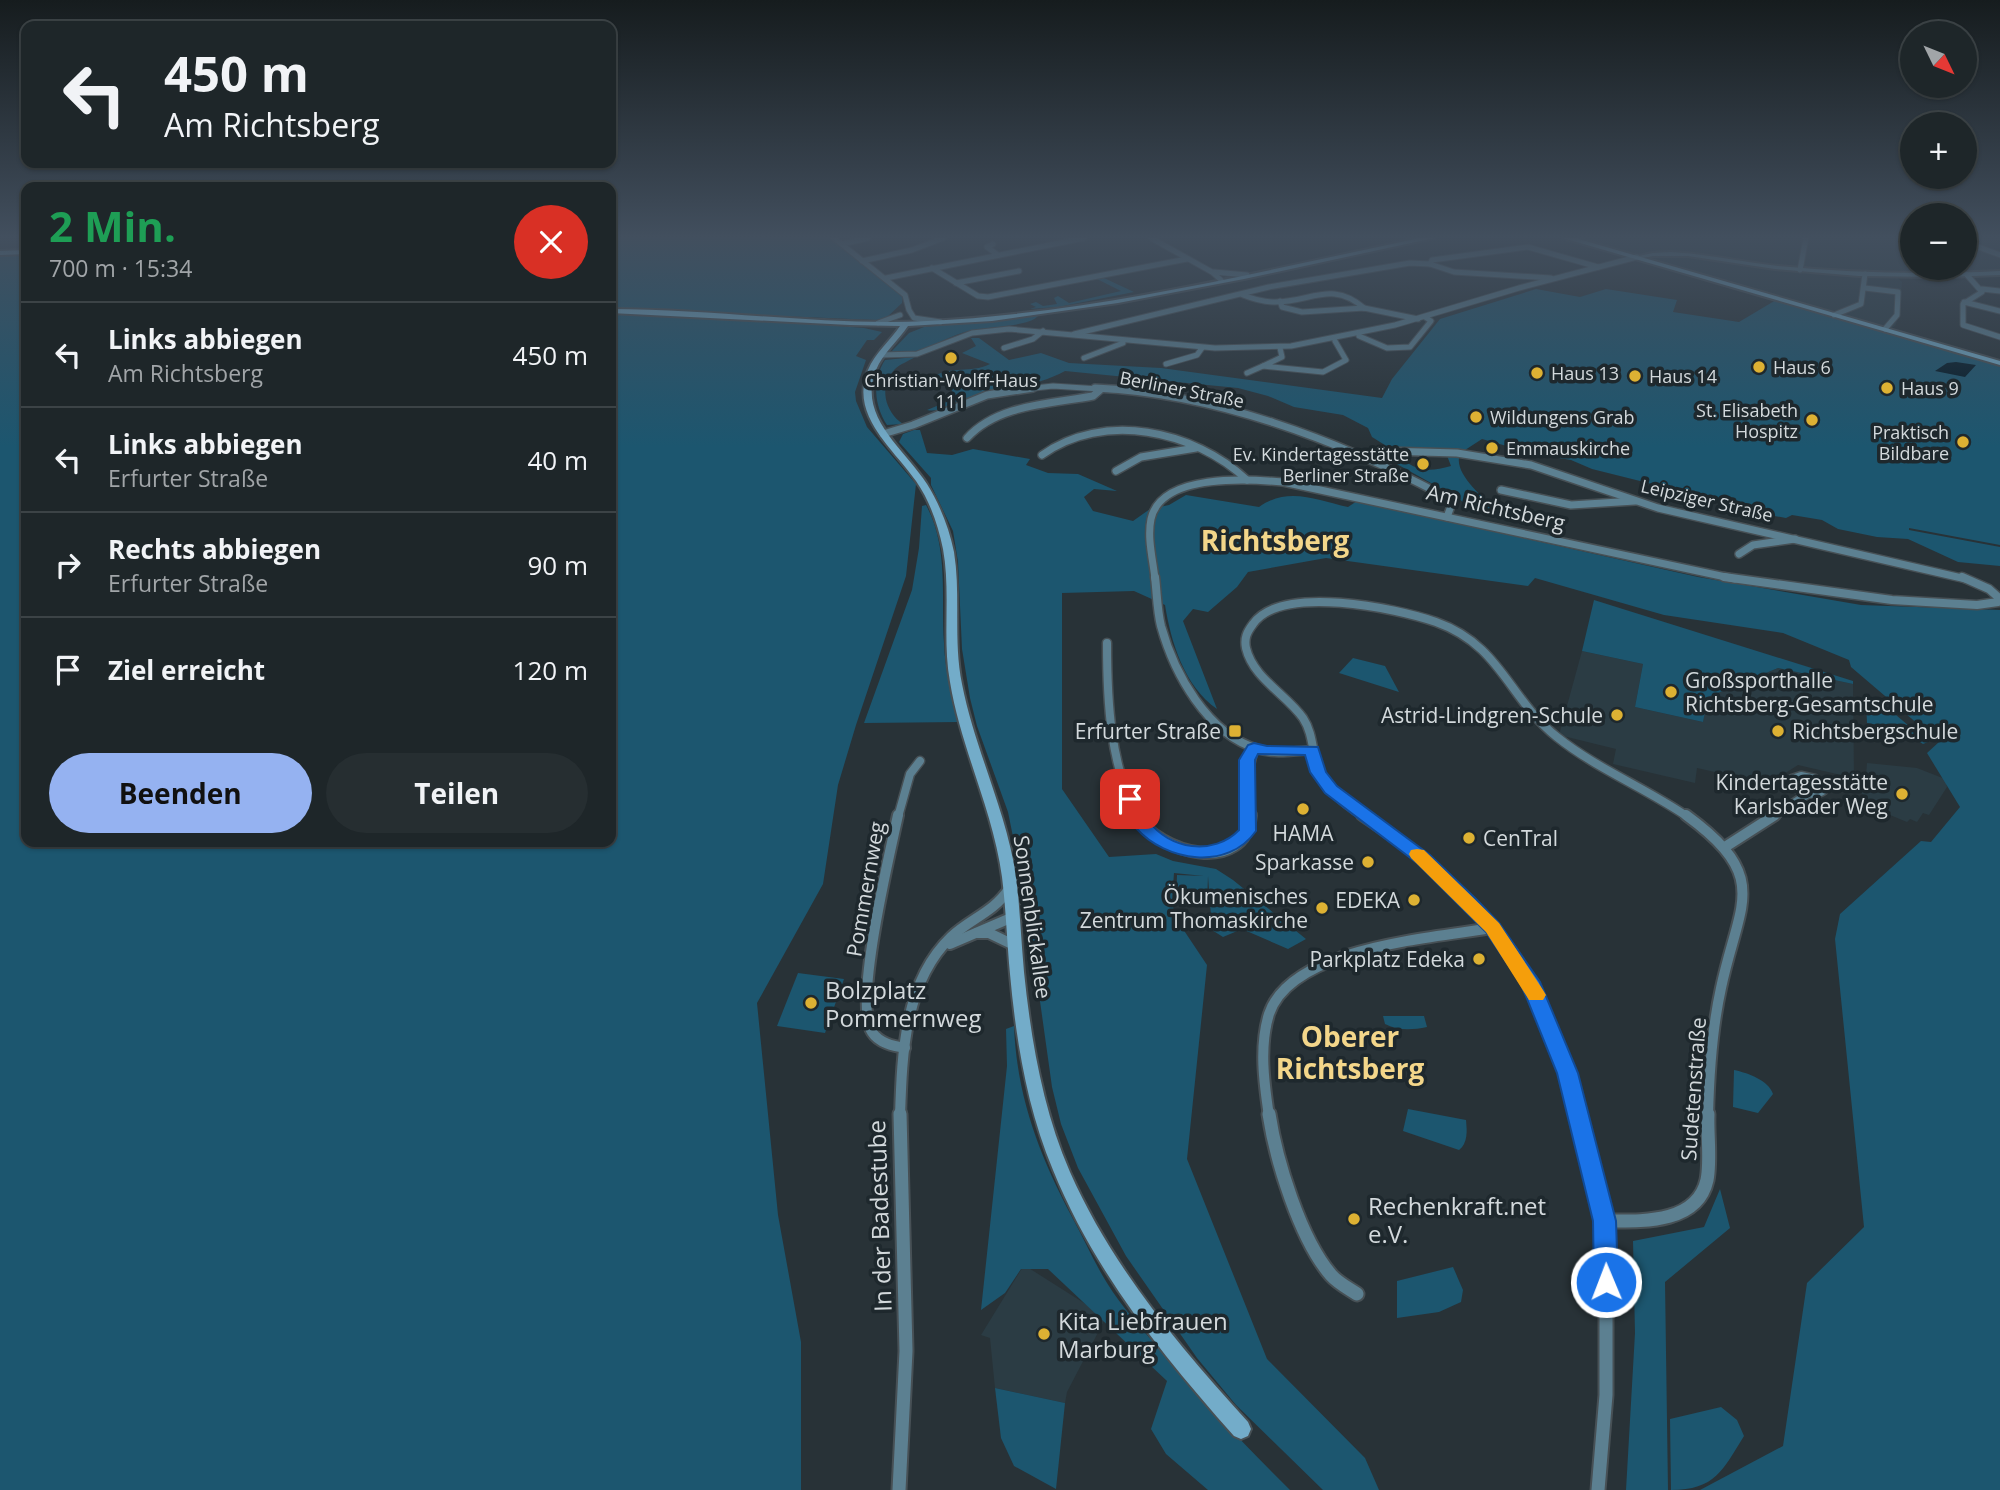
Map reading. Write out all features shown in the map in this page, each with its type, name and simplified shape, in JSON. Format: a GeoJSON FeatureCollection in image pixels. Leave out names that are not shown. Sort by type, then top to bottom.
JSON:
{"type":"FeatureCollection","features":[{"type":"Feature","properties":{"kind":"main road"},"geometry":{"type":"LineString","coordinates":[[869,323],[896,329],[1066,308]]}},
{"type":"Feature","properties":{"kind":"main road"},"geometry":{"type":"LineString","coordinates":[[1809,308],[2000,363]]}},
{"type":"Feature","properties":{"kind":"main road"},"geometry":{"type":"LineString","coordinates":[[616,311],[878,323],[896,329]]}},
{"type":"Feature","properties":{"kind":"main road"},"geometry":{"type":"LineString","coordinates":[[907,316],[927,323]]}},
{"type":"Feature","properties":{"kind":"main road","name":"Sonnenblickallee"},"geometry":{"type":"LineString","coordinates":[[907,316],[896,329],[869,375],[869,407],[883,434],[928,493],[945,536],[950,561],[956,684],[1004,849],[1017,975],[1034,1086],[1048,1137],[1073,1196],[1124,1286],[1206,1390],[1241,1429]]}},
{"type":"Feature","properties":{"kind":"street"},"geometry":{"type":"LineString","coordinates":[[896,329],[907,316],[906,308]]}},
{"type":"Feature","properties":{"kind":"street"},"geometry":{"type":"LineString","coordinates":[[1069,335],[1187,308]]}},
{"type":"Feature","properties":{"kind":"street"},"geometry":{"type":"LineString","coordinates":[[1283,308],[1296,312],[1364,308],[1432,321],[1413,346],[1407,348],[1387,348],[1359,336]]}},
{"type":"Feature","properties":{"kind":"street"},"geometry":{"type":"LineString","coordinates":[[880,355],[923,353],[966,335],[1020,329],[1124,342],[1202,348],[1280,348],[1359,336],[1457,308]]}},
{"type":"Feature","properties":{"kind":"street"},"geometry":{"type":"LineString","coordinates":[[1834,315],[1852,308]]}},
{"type":"Feature","properties":{"kind":"street"},"geometry":{"type":"LineString","coordinates":[[1885,330],[1897,315],[1897,308]]}},
{"type":"Feature","properties":{"kind":"street"},"geometry":{"type":"LineString","coordinates":[[1964,308],[1963,325],[2000,337]]}},
{"type":"Feature","properties":{"kind":"street"},"geometry":{"type":"LineString","coordinates":[[907,316],[941,322]]}},
{"type":"Feature","properties":{"kind":"street"},"geometry":{"type":"LineString","coordinates":[[1003,348],[1033,339],[1043,331]]}},
{"type":"Feature","properties":{"kind":"street"},"geometry":{"type":"LineString","coordinates":[[1263,366],[1326,372],[1346,360],[1335,341]]}},
{"type":"Feature","properties":{"kind":"street"},"geometry":{"type":"LineString","coordinates":[[1084,358],[1088,354],[1124,342]]}},
{"type":"Feature","properties":{"kind":"street"},"geometry":{"type":"LineString","coordinates":[[1166,364],[1197,355],[1202,348]]}},
{"type":"Feature","properties":{"kind":"street"},"geometry":{"type":"LineString","coordinates":[[1247,373],[1282,357],[1280,348]]}},
{"type":"Feature","properties":{"kind":"street","name":"Berliner Straße"},"geometry":{"type":"LineString","coordinates":[[883,434],[910,427],[966,401],[1004,391],[1050,386],[1172,399],[1223,411],[1362,454],[1442,495],[1451,506],[1447,517]]}},
{"type":"Feature","properties":{"kind":"street"},"geometry":{"type":"LineString","coordinates":[[967,438],[976,426],[1007,413],[1091,396],[1100,390]]}},
{"type":"Feature","properties":{"kind":"street"},"geometry":{"type":"LineString","coordinates":[[1042,455],[1054,444],[1075,436],[1115,430],[1158,435],[1230,462],[1247,480]]}},
{"type":"Feature","properties":{"kind":"street"},"geometry":{"type":"LineString","coordinates":[[1116,471],[1136,459],[1198,448]]}},
{"type":"Feature","properties":{"kind":"street","name":"Leipziger Straße"},"geometry":{"type":"LineString","coordinates":[[1362,454],[1426,451],[1492,457],[1567,475],[1636,501],[1672,511],[1957,575],[1989,589],[1998,597]]}},
{"type":"Feature","properties":{"kind":"street","name":"Am Richtsberg"},"geometry":{"type":"LineString","coordinates":[[1312,750],[1267,751],[1254,748],[1228,732],[1199,705],[1175,660],[1161,626],[1150,518],[1158,504],[1171,495],[1201,485],[1247,480],[1297,485],[1642,562],[1782,587],[1892,600],[1976,605],[1998,602],[1998,597]]}},
{"type":"Feature","properties":{"kind":"street"},"geometry":{"type":"LineString","coordinates":[[1501,490],[1572,505],[1636,501]]}},
{"type":"Feature","properties":{"kind":"street"},"geometry":{"type":"LineString","coordinates":[[1739,554],[1752,545],[1800,538]]}},
{"type":"Feature","properties":{"kind":"street","name":"Sudetenstraße"},"geometry":{"type":"LineString","coordinates":[[1312,750],[1308,727],[1301,715],[1261,675],[1248,653],[1245,637],[1250,628],[1258,619],[1274,611],[1300,604],[1352,604],[1413,614],[1447,626],[1479,644],[1501,667],[1536,718],[1561,740],[1677,810],[1725,848],[1738,869],[1745,903],[1727,957],[1712,1043],[1707,1180],[1698,1199],[1679,1213],[1657,1220],[1604,1221]]}},
{"type":"Feature","properties":{"kind":"street"},"geometry":{"type":"LineString","coordinates":[[1107,643],[1107,705],[1115,751],[1135,812],[1142,824],[1163,842],[1186,851],[1208,853],[1229,847],[1244,836],[1249,827],[1250,813],[1247,760],[1254,748]]}},
{"type":"Feature","properties":{"kind":"street"},"geometry":{"type":"LineString","coordinates":[[1312,750],[1318,772],[1331,790],[1424,859],[1492,928],[1530,982],[1567,1073],[1604,1221],[1608,1322],[1605,1412],[1598,1490]]}},
{"type":"Feature","properties":{"kind":"street","name":"Pommernweg"},"geometry":{"type":"LineString","coordinates":[[905,1048],[876,1038],[867,1023],[868,997],[871,960],[898,816],[911,772],[920,761]]}},
{"type":"Feature","properties":{"kind":"street"},"geometry":{"type":"LineString","coordinates":[[1725,848],[1808,794]]}},
{"type":"Feature","properties":{"kind":"street","name":"In der Badestube"},"geometry":{"type":"LineString","coordinates":[[899,1490],[906,1330],[900,1227],[898,1118],[911,1013],[924,974],[943,949],[957,932],[999,906],[1010,888]]}},
{"type":"Feature","properties":{"kind":"street"},"geometry":{"type":"LineString","coordinates":[[981,918],[999,914],[1013,916]]}},
{"type":"Feature","properties":{"kind":"street","name":"In der Badestube"},"geometry":{"type":"LineString","coordinates":[[943,949],[972,933],[1004,925],[1013,916]]}},
{"type":"Feature","properties":{"kind":"street"},"geometry":{"type":"LineString","coordinates":[[1357,1294],[1335,1279],[1326,1269],[1293,1205],[1264,1103],[1261,1046],[1267,1015],[1283,989],[1301,974],[1320,964],[1379,949],[1492,928]]}},
{"type":"Feature","properties":{"kind":"street"},"geometry":{"type":"LineString","coordinates":[[972,933],[989,933],[1016,946]]}},
{"type":"Feature","properties":{"kind":"shaded area"},"geometry":{"type":"Polygon","coordinates":[[[0,308],[21,308],[21,847],[616,847],[616,313],[711,316],[864,328],[882,332],[874,340],[867,340],[856,356],[866,360],[855,392],[867,427],[916,484],[906,576],[838,785],[823,884],[757,1003],[778,1215],[801,1342],[801,1490],[0,1490],[0,308]]]}},
{"type":"Feature","properties":{"kind":"shaded area"},"geometry":{"type":"Polygon","coordinates":[[[616,308],[897,308],[885,319],[616,308]]]}},
{"type":"Feature","properties":{"kind":"shaded area"},"geometry":{"type":"Polygon","coordinates":[[[1477,308],[1674,308],[1673,312],[1739,322],[1763,308],[1802,308],[2000,365],[2000,545],[1909,530],[2000,547],[2000,566],[1958,562],[1908,539],[1877,537],[1838,529],[1822,520],[1792,515],[1786,518],[1746,511],[1740,504],[1705,496],[1696,501],[1661,494],[1660,486],[1592,469],[1571,460],[1535,454],[1482,439],[1462,452],[1388,447],[1372,437],[1368,428],[1343,415],[1294,407],[1238,388],[1065,371],[1028,385],[977,396],[941,409],[927,410],[956,398],[949,385],[932,377],[947,371],[975,369],[990,364],[962,353],[976,346],[971,338],[979,338],[1009,360],[1041,353],[1069,363],[1161,368],[1382,398],[1392,379],[1440,319],[1477,308]]]}},
{"type":"Feature","properties":{"kind":"shaded area"},"geometry":{"type":"Polygon","coordinates":[[[1817,308],[1900,308],[1895,326],[1890,329],[1817,308]]]}},
{"type":"Feature","properties":{"kind":"shaded area"},"geometry":{"type":"Polygon","coordinates":[[[1038,316],[1017,324],[969,331],[921,350],[891,352],[909,333],[924,327],[1038,316]]]}},
{"type":"Feature","properties":{"kind":"shaded area"},"geometry":{"type":"Polygon","coordinates":[[[915,357],[895,369],[887,383],[885,391],[888,406],[903,424],[887,425],[879,409],[876,392],[881,368],[885,360],[915,357]]]}},
{"type":"Feature","properties":{"kind":"shaded area"},"geometry":{"type":"Polygon","coordinates":[[[1947,363],[1976,365],[1965,377],[1935,371],[1947,363]]]}},
{"type":"Feature","properties":{"kind":"shaded area"},"geometry":{"type":"Polygon","coordinates":[[[920,430],[927,453],[952,455],[973,449],[1030,459],[1026,465],[1048,473],[1078,474],[1117,491],[1094,489],[1084,497],[1093,511],[1133,521],[1150,509],[1169,505],[1186,495],[1259,507],[1281,497],[1292,496],[1314,498],[1348,507],[1357,501],[1698,577],[1861,605],[2000,610],[2000,1490],[1700,1490],[1783,1446],[1807,1283],[1864,1227],[1835,939],[1840,914],[1921,841],[1931,842],[1960,807],[1927,753],[1939,742],[1851,667],[1849,660],[1783,633],[1664,615],[1535,578],[1528,586],[1326,558],[1248,572],[1237,587],[1208,612],[1193,609],[1183,621],[1217,709],[1196,688],[1181,662],[1165,605],[1134,591],[1062,593],[1062,789],[1109,857],[1156,854],[1173,861],[1216,869],[1306,939],[1288,949],[1242,929],[1223,937],[1212,930],[1208,876],[1207,903],[1176,901],[1177,875],[1204,876],[1174,873],[1172,900],[1175,917],[1207,965],[1187,1159],[1267,1359],[1365,1458],[1379,1490],[1323,1490],[1236,1405],[1197,1358],[1126,1256],[1078,1168],[1061,1124],[1052,1087],[1026,901],[1008,812],[977,726],[970,698],[962,649],[958,562],[953,531],[931,485],[931,478],[899,442],[903,434],[920,430]]]}},
{"type":"Feature","properties":{"kind":"shaded area"},"geometry":{"type":"Polygon","coordinates":[[[1446,453],[1460,454],[1459,462],[1465,478],[1498,513],[1470,508],[1458,498],[1386,458],[1398,455],[1416,468],[1436,469],[1451,466],[1446,453]]]}},
{"type":"Feature","properties":{"kind":"shaded area"},"geometry":{"type":"Polygon","coordinates":[[[926,505],[933,521],[941,555],[946,663],[960,722],[864,723],[912,590],[922,506],[926,505]]]}},
{"type":"Feature","properties":{"kind":"shaded area"},"geometry":{"type":"Polygon","coordinates":[[[1594,600],[1853,681],[1853,684],[1778,668],[1708,697],[1703,722],[1635,707],[1643,664],[1582,651],[1594,600]]]}},
{"type":"Feature","properties":{"kind":"shaded area"},"geometry":{"type":"Polygon","coordinates":[[[1582,651],[1643,664],[1635,707],[1703,722],[1707,697],[1778,668],[1853,684],[1854,778],[1798,765],[1768,784],[1697,768],[1695,783],[1613,764],[1616,749],[1559,735],[1582,651]]]}},
{"type":"Feature","properties":{"kind":"shaded area"},"geometry":{"type":"Polygon","coordinates":[[[1353,658],[1385,666],[1399,692],[1339,673],[1353,658]]]}},
{"type":"Feature","properties":{"kind":"shaded area"},"geometry":{"type":"Polygon","coordinates":[[[1877,699],[1928,742],[1923,744],[1899,729],[1867,723],[1866,702],[1877,699]]]}},
{"type":"Feature","properties":{"kind":"shaded area","name":"Kindertagesstätte Karlsbader Weg"},"geometry":{"type":"Polygon","coordinates":[[[1867,763],[1917,768],[1945,779],[1947,787],[1929,815],[1923,813],[1917,822],[1910,819],[1907,822],[1890,815],[1891,812],[1873,804],[1859,791],[1857,785],[1866,776],[1867,763]]]}},
{"type":"Feature","properties":{"kind":"shaded area","name":"Bolzplatz Pommernweg"},"geometry":{"type":"Polygon","coordinates":[[[798,973],[844,979],[825,1033],[777,1026],[798,973]]]}},
{"type":"Feature","properties":{"kind":"shaded area"},"geometry":{"type":"Polygon","coordinates":[[[1383,1016],[1424,1016],[1427,1027],[1395,1028],[1385,1024],[1383,1016]]]}},
{"type":"Feature","properties":{"kind":"shaded area"},"geometry":{"type":"Polygon","coordinates":[[[1014,1026],[1025,1101],[1040,1148],[1060,1194],[1102,1275],[1126,1309],[1191,1387],[1290,1490],[1208,1490],[1166,1454],[1151,1429],[1167,1381],[1048,1269],[1021,1269],[1005,1293],[981,1310],[1007,1066],[1006,1029],[1014,1026]]]}},
{"type":"Feature","properties":{"kind":"shaded area"},"geometry":{"type":"Polygon","coordinates":[[[1734,1070],[1757,1078],[1767,1085],[1773,1094],[1758,1113],[1733,1107],[1734,1070]]]}},
{"type":"Feature","properties":{"kind":"shaded area"},"geometry":{"type":"Polygon","coordinates":[[[1408,1109],[1466,1120],[1464,1144],[1459,1150],[1403,1131],[1408,1109]]]}},
{"type":"Feature","properties":{"kind":"shaded area"},"geometry":{"type":"Polygon","coordinates":[[[1720,1189],[1730,1228],[1665,1282],[1668,1490],[1626,1490],[1635,1333],[1633,1241],[1704,1227],[1720,1189]]]}},
{"type":"Feature","properties":{"kind":"shaded area"},"geometry":{"type":"Polygon","coordinates":[[[1024,1265],[1106,1317],[1067,1392],[1065,1403],[995,1388],[990,1338],[981,1335],[1024,1265]]]}},
{"type":"Feature","properties":{"kind":"shaded area"},"geometry":{"type":"Polygon","coordinates":[[[1453,1267],[1463,1290],[1461,1302],[1439,1312],[1397,1318],[1397,1281],[1453,1267]]]}},
{"type":"Feature","properties":{"kind":"shaded area"},"geometry":{"type":"Polygon","coordinates":[[[995,1388],[1065,1403],[1056,1489],[1014,1466],[1001,1438],[995,1388]]]}},
{"type":"Feature","properties":{"kind":"shaded area"},"geometry":{"type":"Polygon","coordinates":[[[1721,1407],[1737,1420],[1744,1436],[1723,1468],[1708,1482],[1686,1489],[1671,1490],[1670,1419],[1721,1407]]]}},
{"type":"Feature","properties":{"kind":"slow traffic"},"geometry":{"type":"LineString","coordinates":[[1417,854],[1484,918],[1530,982],[1536,995]]}},
{"type":"Feature","properties":{"kind":"place","name":"Christian-Wolff-Haus 111"},"geometry":{"type":"Point","coordinates":[951,358]}},
{"type":"Feature","properties":{"kind":"place","name":"Haus 6"},"geometry":{"type":"Point","coordinates":[1759,367]}},
{"type":"Feature","properties":{"kind":"place","name":"Haus 13"},"geometry":{"type":"Point","coordinates":[1537,373]}},
{"type":"Feature","properties":{"kind":"place","name":"Haus 14"},"geometry":{"type":"Point","coordinates":[1635,376]}},
{"type":"Feature","properties":{"kind":"place","name":"Haus 9"},"geometry":{"type":"Point","coordinates":[1887,388]}},
{"type":"Feature","properties":{"kind":"place","name":"Wildungens Grab"},"geometry":{"type":"Point","coordinates":[1476,417]}},
{"type":"Feature","properties":{"kind":"place","name":"St. Elisabeth Hospitz"},"geometry":{"type":"Point","coordinates":[1812,420]}},
{"type":"Feature","properties":{"kind":"place","name":"Praktisch Bildbare"},"geometry":{"type":"Point","coordinates":[1963,442]}},
{"type":"Feature","properties":{"kind":"place","name":"Emmauskirche"},"geometry":{"type":"Point","coordinates":[1492,448]}},
{"type":"Feature","properties":{"kind":"place","name":"Ev. Kindertagesstätte Berliner Straße"},"geometry":{"type":"Point","coordinates":[1423,464]}},
{"type":"Feature","properties":{"kind":"place","name":"Großsporthalle Richtsberg-Gesamtschule"},"geometry":{"type":"Point","coordinates":[1671,692]}},
{"type":"Feature","properties":{"kind":"place","name":"Astrid-Lindgren-Schule"},"geometry":{"type":"Point","coordinates":[1617,715]}},
{"type":"Feature","properties":{"kind":"place","name":"Erfurter Straße"},"geometry":{"type":"Point","coordinates":[1235,731]}},
{"type":"Feature","properties":{"kind":"place","name":"Richtsbergschule"},"geometry":{"type":"Point","coordinates":[1778,731]}},
{"type":"Feature","properties":{"kind":"place","name":"Kindertagesstätte Karlsbader Weg"},"geometry":{"type":"Point","coordinates":[1902,794]}},
{"type":"Feature","properties":{"kind":"place","name":"HAMA"},"geometry":{"type":"Point","coordinates":[1303,809]}},
{"type":"Feature","properties":{"kind":"place","name":"CenTral"},"geometry":{"type":"Point","coordinates":[1469,838]}},
{"type":"Feature","properties":{"kind":"place","name":"Sparkasse"},"geometry":{"type":"Point","coordinates":[1368,862]}},
{"type":"Feature","properties":{"kind":"place","name":"EDEKA"},"geometry":{"type":"Point","coordinates":[1414,900]}},
{"type":"Feature","properties":{"kind":"place","name":"Ökumenisches Zentrum Thomaskirche"},"geometry":{"type":"Point","coordinates":[1322,908]}},
{"type":"Feature","properties":{"kind":"place","name":"Parkplatz Edeka"},"geometry":{"type":"Point","coordinates":[1479,959]}},
{"type":"Feature","properties":{"kind":"place","name":"Bolzplatz Pommernweg"},"geometry":{"type":"Point","coordinates":[811,1003]}},
{"type":"Feature","properties":{"kind":"place","name":"Rechenkraft.net e.V."},"geometry":{"type":"Point","coordinates":[1354,1219]}},
{"type":"Feature","properties":{"kind":"place","name":"Kita Liebfrauen Marburg"},"geometry":{"type":"Point","coordinates":[1044,1334]}},
{"type":"Feature","properties":{"kind":"district","name":"Richtsberg"},"geometry":{"type":"Point","coordinates":[1275,540]}},
{"type":"Feature","properties":{"kind":"district","name":"Oberer Richtsberg"},"geometry":{"type":"Point","coordinates":[1350,1052]}},
{"type":"Feature","properties":{"kind":"route"},"geometry":{"type":"LineString","coordinates":[[1130,799],[1142,824],[1163,842],[1195,853],[1217,851],[1237,842],[1248,831],[1250,813],[1247,760],[1254,748],[1267,751],[1312,750],[1318,772],[1331,790],[1424,859],[1469,903],[1492,928],[1530,982],[1567,1073],[1604,1221],[1606,1282]]}}]}
